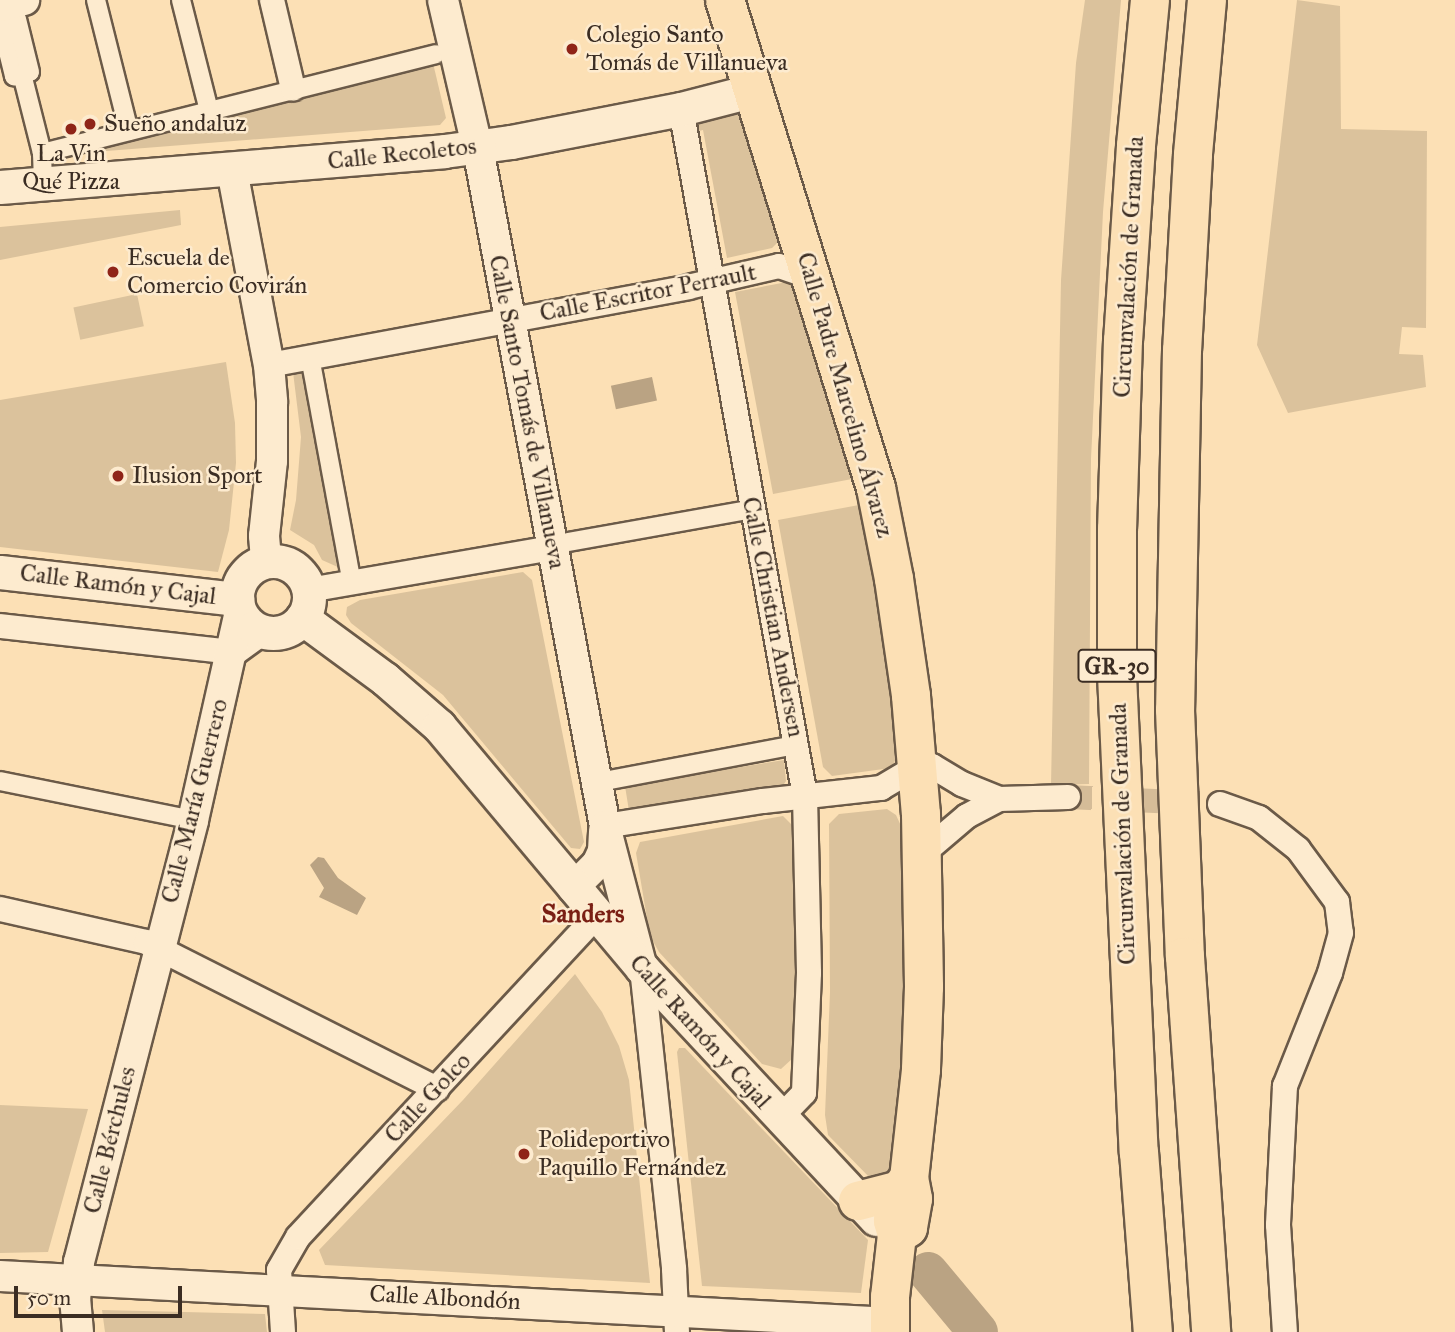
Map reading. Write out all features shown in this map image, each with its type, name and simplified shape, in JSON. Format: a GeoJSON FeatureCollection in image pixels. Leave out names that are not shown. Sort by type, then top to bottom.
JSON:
{"type":"FeatureCollection","features":[{"type":"Feature","properties":{"kind":"main road","name":"Calle Padre Marcelino Álvarez"},"geometry":{"type":"LineString","coordinates":[[725,0],[755,90],[798,262],[876,488],[894,579],[918,766],[921,814],[921,1070],[904,1184],[912,1199],[908,1228],[897,1235],[890,1297],[891,1328]]}},
{"type":"Feature","properties":{"kind":"main road","name":"Circunvalación de Granada"},"geometry":{"type":"LineString","coordinates":[[1150,0],[1136,146],[1123,340],[1117,675],[1139,1152],[1153,1332]]}},
{"type":"Feature","properties":{"kind":"main road","name":"GR-30"},"geometry":{"type":"LineString","coordinates":[[1206,0],[1182,350],[1175,710],[1185,957],[1212,1332]]}},
{"type":"Feature","properties":{"kind":"main road","name":"Calle Recoletos"},"geometry":{"type":"LineString","coordinates":[[0,187],[43,168],[232,170],[477,146],[681,109],[755,90]]}},
{"type":"Feature","properties":{"kind":"main road"},"geometry":{"type":"LineString","coordinates":[[266,561],[280,561],[293,566],[303,577],[305,604],[283,631],[246,614],[237,589],[247,571],[266,561]]}},
{"type":"Feature","properties":{"kind":"main road","name":"Calle Ramón y Cajal"},"geometry":{"type":"LineString","coordinates":[[0,572],[246,614]]}},
{"type":"Feature","properties":{"kind":"main road","name":"Calle Ramón y Cajal"},"geometry":{"type":"LineString","coordinates":[[305,604],[439,726],[642,968],[779,1119],[882,1225],[897,1235]]}},
{"type":"Feature","properties":{"kind":"main road"},"geometry":{"type":"LineString","coordinates":[[858,1201],[904,1184]]}},
{"type":"Feature","properties":{"kind":"street"},"geometry":{"type":"LineString","coordinates":[[96,0],[129,131]]}},
{"type":"Feature","properties":{"kind":"street"},"geometry":{"type":"LineString","coordinates":[[181,0],[209,111]]}},
{"type":"Feature","properties":{"kind":"street"},"geometry":{"type":"LineString","coordinates":[[272,0],[293,89]]}},
{"type":"Feature","properties":{"kind":"street","name":"Calle Santo Tomás de Villanueva"},"geometry":{"type":"LineString","coordinates":[[443,0],[477,146],[510,321],[560,545],[604,826],[642,968]]}},
{"type":"Feature","properties":{"kind":"street"},"geometry":{"type":"LineString","coordinates":[[10,12],[14,76],[22,74],[43,168]]}},
{"type":"Feature","properties":{"kind":"street","name":"Calle Recoletos"},"geometry":{"type":"LineString","coordinates":[[43,168],[129,131],[436,54]]}},
{"type":"Feature","properties":{"kind":"street","name":"Calle Christian Andersen"},"geometry":{"type":"LineString","coordinates":[[681,109],[805,796],[808,973],[804,1093],[779,1119]]}},
{"type":"Feature","properties":{"kind":"street"},"geometry":{"type":"LineString","coordinates":[[232,170],[269,365],[272,461],[264,536],[266,561]]}},
{"type":"Feature","properties":{"kind":"street","name":"Calle Escritor Perrault"},"geometry":{"type":"LineString","coordinates":[[269,365],[712,282],[798,262]]}},
{"type":"Feature","properties":{"kind":"street"},"geometry":{"type":"LineString","coordinates":[[310,357],[352,583]]}},
{"type":"Feature","properties":{"kind":"street"},"geometry":{"type":"LineString","coordinates":[[305,604],[352,583],[747,510]]}},
{"type":"Feature","properties":{"kind":"street"},"geometry":{"type":"LineString","coordinates":[[0,626],[231,652],[246,614]]}},
{"type":"Feature","properties":{"kind":"street","name":"Calle María Guerrero"},"geometry":{"type":"LineString","coordinates":[[158,950],[193,820],[231,652]]}},
{"type":"Feature","properties":{"kind":"street"},"geometry":{"type":"LineString","coordinates":[[610,780],[790,746]]}},
{"type":"Feature","properties":{"kind":"street"},"geometry":{"type":"LineString","coordinates":[[604,826],[805,796],[881,788],[918,766],[932,766],[962,784],[999,799],[1068,797]]}},
{"type":"Feature","properties":{"kind":"street"},"geometry":{"type":"LineString","coordinates":[[0,781],[193,820]]}},
{"type":"Feature","properties":{"kind":"street"},"geometry":{"type":"LineString","coordinates":[[881,788],[921,814]]}},
{"type":"Feature","properties":{"kind":"street"},"geometry":{"type":"LineString","coordinates":[[921,855],[967,816],[999,799]]}},
{"type":"Feature","properties":{"kind":"street"},"geometry":{"type":"LineString","coordinates":[[1220,804],[1259,818],[1298,849],[1336,902],[1341,933],[1330,973],[1285,1086],[1278,1225],[1285,1332]]}},
{"type":"Feature","properties":{"kind":"street","name":"Calle Santo Tomás de Villanueva"},"geometry":{"type":"LineString","coordinates":[[573,887],[597,864],[603,851],[604,826]]}},
{"type":"Feature","properties":{"kind":"street"},"geometry":{"type":"LineString","coordinates":[[596,916],[624,897]]}},
{"type":"Feature","properties":{"kind":"street"},"geometry":{"type":"LineString","coordinates":[[0,909],[133,938],[437,1090]]}},
{"type":"Feature","properties":{"kind":"street","name":"Calle Golco"},"geometry":{"type":"LineString","coordinates":[[283,1332],[279,1270],[298,1237],[596,916]]}},
{"type":"Feature","properties":{"kind":"street","name":"Calle Bérchules"},"geometry":{"type":"LineString","coordinates":[[78,1332],[75,1280],[158,950]]}},
{"type":"Feature","properties":{"kind":"street"},"geometry":{"type":"LineString","coordinates":[[642,968],[677,1321]]}},
{"type":"Feature","properties":{"kind":"street","name":"Calle Albondón"},"geometry":{"type":"LineString","coordinates":[[0,1276],[279,1289],[677,1321],[891,1328]]}},
{"type":"Feature","properties":{"kind":"shaded area"},"geometry":{"type":"Polygon","coordinates":[[[1085,0],[1121,0],[1103,212],[1091,459],[1089,784],[1051,785],[1061,280],[1076,63],[1085,0]]]}},
{"type":"Feature","properties":{"kind":"shaded area"},"geometry":{"type":"Polygon","coordinates":[[[1297,0],[1340,6],[1341,129],[1427,131],[1426,328],[1402,327],[1399,354],[1423,355],[1426,387],[1288,413],[1257,345],[1297,0]]]}},
{"type":"Feature","properties":{"kind":"shaded area"},"geometry":{"type":"Polygon","coordinates":[[[433,63],[446,118],[440,125],[68,154],[433,63]]]}},
{"type":"Feature","properties":{"kind":"shaded area"},"geometry":{"type":"Polygon","coordinates":[[[741,105],[782,231],[779,241],[772,248],[727,258],[703,130],[695,132],[694,124],[701,116],[741,105]]]}},
{"type":"Feature","properties":{"kind":"shaded area"},"geometry":{"type":"Polygon","coordinates":[[[180,210],[181,225],[0,260],[0,227],[180,210]]]}},
{"type":"Feature","properties":{"kind":"shaded area"},"geometry":{"type":"Polygon","coordinates":[[[787,282],[804,298],[852,479],[773,494],[735,292],[787,282]]]}},
{"type":"Feature","properties":{"kind":"shaded area"},"geometry":{"type":"Polygon","coordinates":[[[137,294],[144,326],[80,340],[73,308],[137,294]]]}},
{"type":"Feature","properties":{"kind":"shaded area","name":"Ilusion Sport"},"geometry":{"type":"Polygon","coordinates":[[[226,362],[235,423],[236,463],[229,530],[218,572],[0,547],[0,400],[226,362]]]}},
{"type":"Feature","properties":{"kind":"shaded area"},"geometry":{"type":"Polygon","coordinates":[[[303,370],[340,568],[322,560],[314,545],[290,530],[296,500],[301,437],[293,372],[303,370]]]}},
{"type":"Feature","properties":{"kind":"shaded area"},"geometry":{"type":"Polygon","coordinates":[[[652,377],[657,400],[616,409],[611,386],[652,377]]]}},
{"type":"Feature","properties":{"kind":"shaded area"},"geometry":{"type":"Polygon","coordinates":[[[859,505],[883,636],[897,757],[891,768],[832,776],[823,767],[778,520],[859,505]]]}},
{"type":"Feature","properties":{"kind":"shaded area"},"geometry":{"type":"Polygon","coordinates":[[[523,572],[532,580],[584,842],[580,849],[571,848],[443,695],[351,623],[346,615],[347,607],[360,600],[523,572]]]}},
{"type":"Feature","properties":{"kind":"shaded area"},"geometry":{"type":"Polygon","coordinates":[[[784,760],[786,781],[782,787],[629,811],[625,786],[784,760]]]}},
{"type":"Feature","properties":{"kind":"shaded area"},"geometry":{"type":"Polygon","coordinates":[[[887,809],[896,815],[901,826],[906,943],[902,1063],[895,1163],[884,1179],[872,1180],[828,1135],[825,1115],[830,992],[829,824],[839,814],[887,809]]]}},
{"type":"Feature","properties":{"kind":"shaded area"},"geometry":{"type":"Polygon","coordinates":[[[783,816],[792,825],[796,940],[793,1058],[781,1069],[762,1064],[659,952],[650,936],[636,853],[640,842],[783,816]]]}},
{"type":"Feature","properties":{"kind":"shaded area"},"geometry":{"type":"Polygon","coordinates":[[[318,857],[324,858],[338,878],[366,898],[357,915],[319,897],[324,888],[310,865],[318,857]]]}},
{"type":"Feature","properties":{"kind":"shaded area","name":"Polideportivo Paquillo Fernández"},"geometry":{"type":"Polygon","coordinates":[[[575,974],[602,1012],[619,1046],[629,1080],[650,1283],[325,1265],[319,1250],[463,1100],[575,974]]]}},
{"type":"Feature","properties":{"kind":"shaded area"},"geometry":{"type":"Polygon","coordinates":[[[679,1048],[685,1048],[868,1240],[861,1293],[702,1286],[677,1052],[679,1048]]]}},
{"type":"Feature","properties":{"kind":"shaded area"},"geometry":{"type":"Polygon","coordinates":[[[0,1105],[88,1109],[48,1252],[0,1253],[0,1105]]]}},
{"type":"Feature","properties":{"kind":"shaded area"},"geometry":{"type":"Polygon","coordinates":[[[102,1310],[265,1314],[267,1332],[105,1332],[102,1310]]]}},
{"type":"Feature","properties":{"kind":"waterway"},"geometry":{"type":"LineString","coordinates":[[928,1272],[978,1332]]}},
{"type":"Feature","properties":{"kind":"tunnel"},"geometry":{"type":"LineString","coordinates":[[1068,797],[1220,804]]}},
{"type":"Feature","properties":{"kind":"place","name":"Colegio Santo Tomás de Villanueva"},"geometry":{"type":"Point","coordinates":[572,49]}},
{"type":"Feature","properties":{"kind":"place","name":"Sueño andaluz"},"geometry":{"type":"Point","coordinates":[90,124]}},
{"type":"Feature","properties":{"kind":"place","name":"La Vin Qué Pizza"},"geometry":{"type":"Point","coordinates":[71,129]}},
{"type":"Feature","properties":{"kind":"place","name":"Escuela de Comercio Covirán"},"geometry":{"type":"Point","coordinates":[113,272]}},
{"type":"Feature","properties":{"kind":"place","name":"Ilusion Sport"},"geometry":{"type":"Point","coordinates":[118,476]}},
{"type":"Feature","properties":{"kind":"place","name":"Polideportivo Paquillo Fernández"},"geometry":{"type":"Point","coordinates":[524,1154]}},
{"type":"Feature","properties":{"kind":"district","name":"Sanders"},"geometry":{"type":"Point","coordinates":[583,914]}}]}
